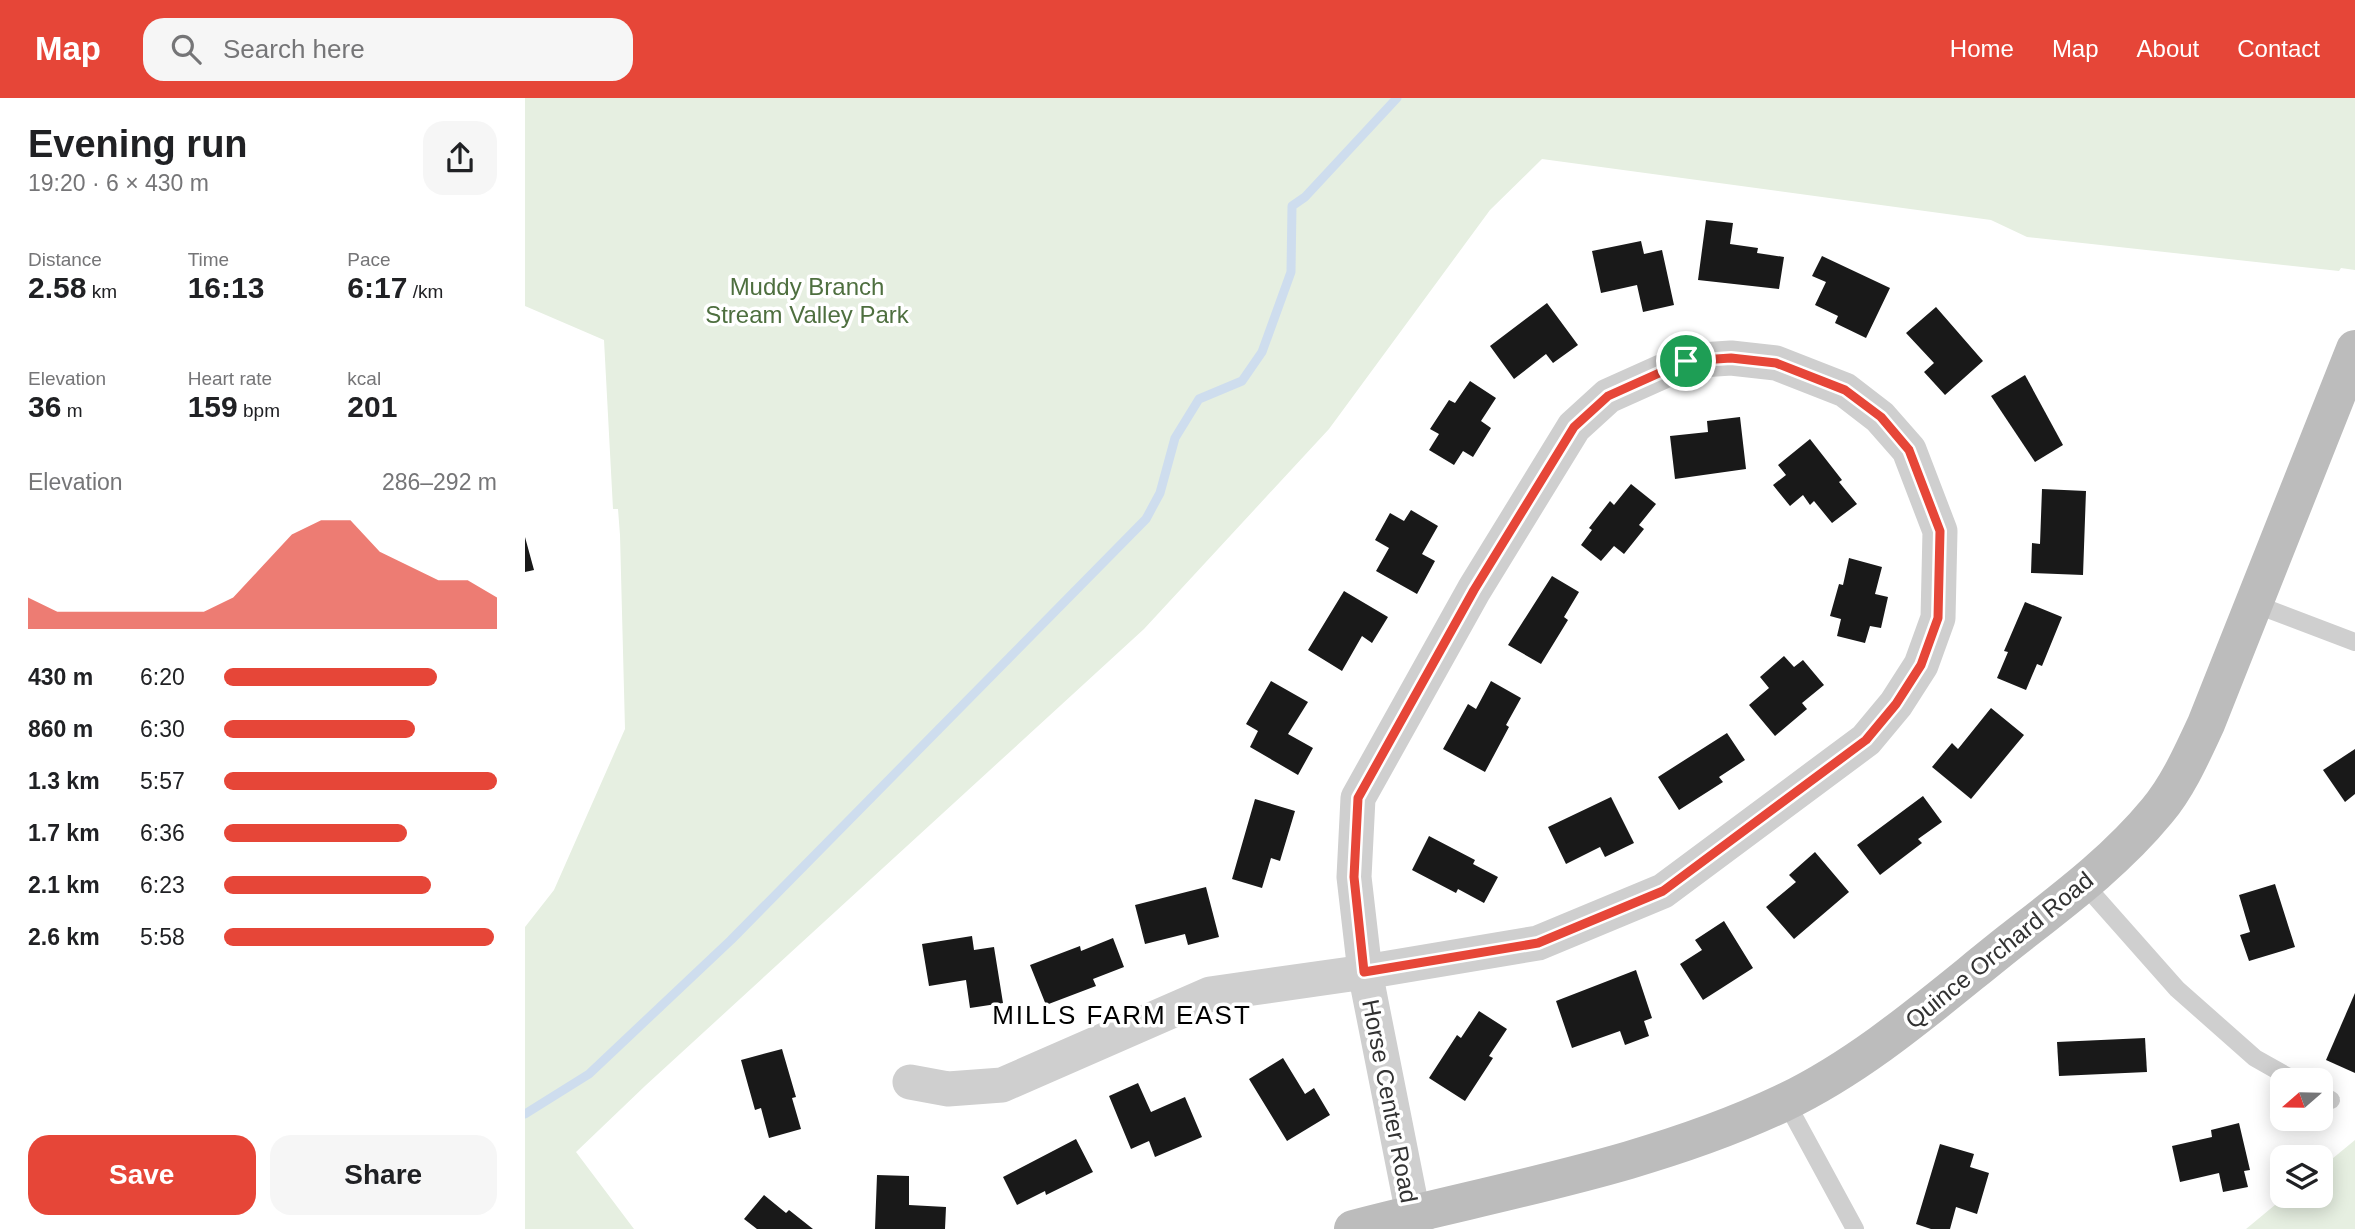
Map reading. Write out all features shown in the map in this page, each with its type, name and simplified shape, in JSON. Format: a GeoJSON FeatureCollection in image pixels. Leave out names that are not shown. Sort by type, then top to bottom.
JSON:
{"type":"FeatureCollection","features":[{"type":"Feature","properties":{"kind":"street","name":"Quince Orchard Road"},"geometry":{"type":"LineString","coordinates":[[1353,1229],[1414,1221],[1625,1162],[1722,1129],[1786,1102],[1885,1040],[2084,884],[2127,845],[2158,810],[2183,772],[2206,724],[2355,349]]}},
{"type":"Feature","properties":{"kind":"street","name":"Horse Center Road"},"geometry":{"type":"LineString","coordinates":[[1364,972],[1538,943],[1663,891],[1866,740],[1896,704],[1921,665],[1938,618],[1940,531],[1909,450],[1881,417],[1845,390],[1776,363],[1731,358],[1686,361],[1608,396],[1574,427],[1474,590],[1358,798],[1354,877],[1364,972],[1414,1221]]}},
{"type":"Feature","properties":{"kind":"street"},"geometry":{"type":"LineString","coordinates":[[910,1082],[948,1090],[1002,1085],[1210,994],[1364,972]]}},
{"type":"Feature","properties":{"kind":"lane"},"geometry":{"type":"LineString","coordinates":[[2252,603],[2355,642]]}},
{"type":"Feature","properties":{"kind":"lane"},"geometry":{"type":"LineString","coordinates":[[2084,884],[2177,989],[2255,1058],[2273,1068]]}},
{"type":"Feature","properties":{"kind":"lane"},"geometry":{"type":"LineString","coordinates":[[1786,1102],[1855,1229]]}},
{"type":"Feature","properties":{"kind":"green space","name":"Muddy Branch Stream Valley Park"},"geometry":{"type":"Polygon","coordinates":[[[525,98],[2355,98],[2355,270],[2341,268],[2339,271],[2027,237],[1991,220],[1542,159],[1490,210],[1329,429],[1144,629],[576,1152],[634,1229],[525,1229],[525,927],[554,890],[625,729],[620,535],[618,509],[613,509],[604,340],[525,306],[525,98]]]}},
{"type":"Feature","properties":{"kind":"green space"},"geometry":{"type":"Polygon","coordinates":[[[2355,1140],[2355,1229],[2246,1229],[2271,1208],[2333,1208],[2333,1158],[2355,1140]]]}},
{"type":"Feature","properties":{"kind":"building"},"geometry":{"type":"Polygon","coordinates":[[[1706,220],[1733,223],[1730,244],[1758,248],[1757,253],[1784,257],[1779,289],[1698,280],[1706,220]]]}},
{"type":"Feature","properties":{"kind":"building"},"geometry":{"type":"Polygon","coordinates":[[[1641,241],[1644,254],[1662,250],[1674,305],[1643,312],[1637,285],[1601,293],[1592,251],[1641,241]]]}},
{"type":"Feature","properties":{"kind":"building"},"geometry":{"type":"Polygon","coordinates":[[[1822,256],[1890,288],[1866,338],[1835,323],[1838,316],[1815,305],[1826,282],[1812,276],[1822,256]]]}},
{"type":"Feature","properties":{"kind":"building"},"geometry":{"type":"Polygon","coordinates":[[[1547,303],[1578,345],[1553,363],[1546,354],[1514,379],[1490,346],[1547,303]]]}},
{"type":"Feature","properties":{"kind":"building"},"geometry":{"type":"Polygon","coordinates":[[[1936,307],[1983,361],[1945,395],[1924,372],[1934,363],[1906,333],[1936,307]]]}},
{"type":"Feature","properties":{"kind":"building"},"geometry":{"type":"Polygon","coordinates":[[[2025,375],[2063,445],[2035,462],[1991,396],[2025,375]]]}},
{"type":"Feature","properties":{"kind":"building"},"geometry":{"type":"Polygon","coordinates":[[[1470,381],[1496,398],[1481,421],[1491,428],[1473,457],[1463,451],[1454,465],[1429,450],[1439,434],[1430,429],[1449,400],[1455,403],[1470,381]]]}},
{"type":"Feature","properties":{"kind":"building"},"geometry":{"type":"Polygon","coordinates":[[[1740,417],[1746,469],[1675,479],[1670,436],[1708,432],[1707,421],[1740,417]]]}},
{"type":"Feature","properties":{"kind":"building"},"geometry":{"type":"Polygon","coordinates":[[[1810,439],[1857,504],[1832,523],[1814,501],[1810,505],[1803,495],[1790,506],[1773,485],[1786,475],[1778,465],[1810,439]]]}},
{"type":"Feature","properties":{"kind":"building"},"geometry":{"type":"Polygon","coordinates":[[[1631,484],[1656,504],[1639,525],[1644,529],[1624,554],[1614,546],[1601,561],[1581,545],[1592,530],[1589,528],[1610,501],[1614,505],[1631,484]]]}},
{"type":"Feature","properties":{"kind":"building"},"geometry":{"type":"Polygon","coordinates":[[[2042,489],[2086,491],[2083,575],[2031,573],[2032,543],[2040,544],[2042,489]]]}},
{"type":"Feature","properties":{"kind":"building"},"geometry":{"type":"Polygon","coordinates":[[[1411,510],[1438,526],[1422,554],[1435,561],[1417,594],[1376,571],[1389,548],[1375,540],[1390,513],[1404,521],[1411,510]]]}},
{"type":"Feature","properties":{"kind":"building"},"geometry":{"type":"Polygon","coordinates":[[[525,537],[534,570],[525,572],[525,537]]]}},
{"type":"Feature","properties":{"kind":"building"},"geometry":{"type":"Polygon","coordinates":[[[1849,558],[1882,567],[1875,594],[1888,597],[1881,628],[1870,626],[1865,643],[1837,636],[1841,619],[1830,616],[1839,584],[1843,585],[1849,558]]]}},
{"type":"Feature","properties":{"kind":"building"},"geometry":{"type":"Polygon","coordinates":[[[1552,576],[1579,592],[1564,617],[1568,620],[1541,664],[1508,645],[1552,576]]]}},
{"type":"Feature","properties":{"kind":"building"},"geometry":{"type":"Polygon","coordinates":[[[1344,591],[1388,617],[1372,643],[1362,636],[1342,671],[1308,650],[1344,591]]]}},
{"type":"Feature","properties":{"kind":"building"},"geometry":{"type":"Polygon","coordinates":[[[2025,602],[2062,617],[2042,666],[2037,664],[2026,690],[1997,678],[2008,652],[2004,651],[2025,602]]]}},
{"type":"Feature","properties":{"kind":"building"},"geometry":{"type":"Polygon","coordinates":[[[1784,656],[1794,667],[1803,660],[1824,685],[1802,703],[1807,709],[1775,736],[1749,705],[1769,688],[1760,677],[1784,656]]]}},
{"type":"Feature","properties":{"kind":"building"},"geometry":{"type":"Polygon","coordinates":[[[1271,681],[1308,702],[1288,734],[1313,748],[1298,775],[1250,747],[1258,731],[1246,724],[1271,681]]]}},
{"type":"Feature","properties":{"kind":"building"},"geometry":{"type":"Polygon","coordinates":[[[1491,681],[1521,698],[1485,772],[1443,749],[1468,704],[1476,709],[1491,681]]]}},
{"type":"Feature","properties":{"kind":"building"},"geometry":{"type":"Polygon","coordinates":[[[1991,708],[2024,735],[1971,799],[1932,767],[1952,743],[1958,749],[1991,708]]]}},
{"type":"Feature","properties":{"kind":"building"},"geometry":{"type":"Polygon","coordinates":[[[1727,733],[1745,760],[1719,777],[1723,782],[1679,810],[1658,777],[1727,733]]]}},
{"type":"Feature","properties":{"kind":"building"},"geometry":{"type":"Polygon","coordinates":[[[2355,749],[2355,794],[2345,802],[2323,770],[2355,749]]]}},
{"type":"Feature","properties":{"kind":"building"},"geometry":{"type":"Polygon","coordinates":[[[1923,796],[1942,822],[1918,839],[1922,843],[1880,875],[1857,845],[1923,796]]]}},
{"type":"Feature","properties":{"kind":"building"},"geometry":{"type":"Polygon","coordinates":[[[1611,797],[1634,843],[1605,857],[1600,847],[1566,864],[1548,827],[1611,797]]]}},
{"type":"Feature","properties":{"kind":"building"},"geometry":{"type":"Polygon","coordinates":[[[1255,799],[1295,811],[1280,861],[1271,858],[1262,888],[1232,879],[1255,799]]]}},
{"type":"Feature","properties":{"kind":"building"},"geometry":{"type":"Polygon","coordinates":[[[1429,836],[1475,860],[1473,864],[1498,877],[1484,903],[1458,889],[1456,893],[1412,870],[1429,836]]]}},
{"type":"Feature","properties":{"kind":"building"},"geometry":{"type":"Polygon","coordinates":[[[1815,852],[1849,892],[1794,939],[1766,907],[1796,882],[1789,875],[1815,852]]]}},
{"type":"Feature","properties":{"kind":"building"},"geometry":{"type":"Polygon","coordinates":[[[2275,884],[2295,947],[2249,961],[2240,935],[2250,932],[2239,895],[2275,884]]]}},
{"type":"Feature","properties":{"kind":"building"},"geometry":{"type":"Polygon","coordinates":[[[1206,887],[1219,937],[1188,945],[1185,934],[1145,944],[1135,905],[1206,887]]]}},
{"type":"Feature","properties":{"kind":"building"},"geometry":{"type":"Polygon","coordinates":[[[1724,921],[1753,968],[1703,1000],[1680,964],[1702,950],[1695,940],[1724,921]]]}},
{"type":"Feature","properties":{"kind":"building"},"geometry":{"type":"Polygon","coordinates":[[[972,936],[974,950],[994,947],[1003,1003],[970,1008],[966,980],[929,986],[922,944],[972,936]]]}},
{"type":"Feature","properties":{"kind":"building"},"geometry":{"type":"Polygon","coordinates":[[[1113,938],[1124,967],[1093,979],[1096,986],[1046,1005],[1030,965],[1080,946],[1081,951],[1113,938]]]}},
{"type":"Feature","properties":{"kind":"building"},"geometry":{"type":"Polygon","coordinates":[[[1636,970],[1652,1018],[1644,1021],[1649,1036],[1625,1045],[1620,1031],[1572,1048],[1556,1001],[1636,970]]]}},
{"type":"Feature","properties":{"kind":"building"},"geometry":{"type":"Polygon","coordinates":[[[2355,993],[2355,1073],[2326,1060],[2355,993]]]}},
{"type":"Feature","properties":{"kind":"building"},"geometry":{"type":"Polygon","coordinates":[[[1479,1011],[1507,1029],[1489,1056],[1493,1058],[1465,1101],[1429,1078],[1457,1035],[1461,1038],[1479,1011]]]}},
{"type":"Feature","properties":{"kind":"building"},"geometry":{"type":"Polygon","coordinates":[[[2145,1038],[2147,1072],[2059,1076],[2057,1042],[2145,1038]]]}},
{"type":"Feature","properties":{"kind":"building"},"geometry":{"type":"Polygon","coordinates":[[[782,1049],[796,1097],[792,1098],[801,1129],[769,1138],[761,1108],[755,1110],[741,1060],[782,1049]]]}},
{"type":"Feature","properties":{"kind":"building"},"geometry":{"type":"Polygon","coordinates":[[[1283,1058],[1305,1094],[1314,1088],[1330,1115],[1287,1141],[1249,1079],[1283,1058]]]}},
{"type":"Feature","properties":{"kind":"building"},"geometry":{"type":"Polygon","coordinates":[[[1138,1083],[1151,1112],[1185,1097],[1202,1137],[1155,1157],[1149,1141],[1131,1149],[1109,1096],[1138,1083]]]}},
{"type":"Feature","properties":{"kind":"building"},"geometry":{"type":"Polygon","coordinates":[[[2239,1123],[2250,1170],[2244,1171],[2248,1187],[2223,1192],[2219,1173],[2180,1182],[2172,1146],[2212,1137],[2211,1130],[2239,1123]]]}},
{"type":"Feature","properties":{"kind":"building"},"geometry":{"type":"Polygon","coordinates":[[[1076,1139],[1093,1172],[1046,1195],[1045,1191],[1017,1205],[1003,1177],[1076,1139]]]}},
{"type":"Feature","properties":{"kind":"building"},"geometry":{"type":"Polygon","coordinates":[[[1940,1144],[1974,1154],[1970,1167],[1989,1173],[1977,1214],[1956,1207],[1950,1229],[1931,1229],[1916,1224],[1940,1144]]]}},
{"type":"Feature","properties":{"kind":"building"},"geometry":{"type":"Polygon","coordinates":[[[877,1175],[909,1176],[909,1205],[946,1207],[945,1229],[875,1229],[877,1175]]]}},
{"type":"Feature","properties":{"kind":"building"},"geometry":{"type":"Polygon","coordinates":[[[764,1195],[786,1213],[789,1210],[813,1229],[757,1229],[744,1219],[764,1195]]]}},
{"type":"Feature","properties":{"kind":"waterway"},"geometry":{"type":"LineString","coordinates":[[525,1114],[589,1074],[731,940],[1146,519],[1160,493],[1175,438],[1199,399],[1242,381],[1262,352],[1291,272],[1292,206],[1305,197],[1397,98]]}},
{"type":"Feature","properties":{"kind":"district","name":"MILLS FARM EAST"},"geometry":{"type":"Point","coordinates":[1122,1015]}},
{"type":"Feature","properties":{"kind":"route"},"geometry":{"type":"LineString","coordinates":[[1731,358],[1776,363],[1845,390],[1881,417],[1909,450],[1940,531],[1938,618],[1921,665],[1896,704],[1866,740],[1663,891],[1538,943],[1364,972],[1354,877],[1358,798],[1474,590],[1574,427],[1608,396],[1686,361],[1731,358]]}}]}
